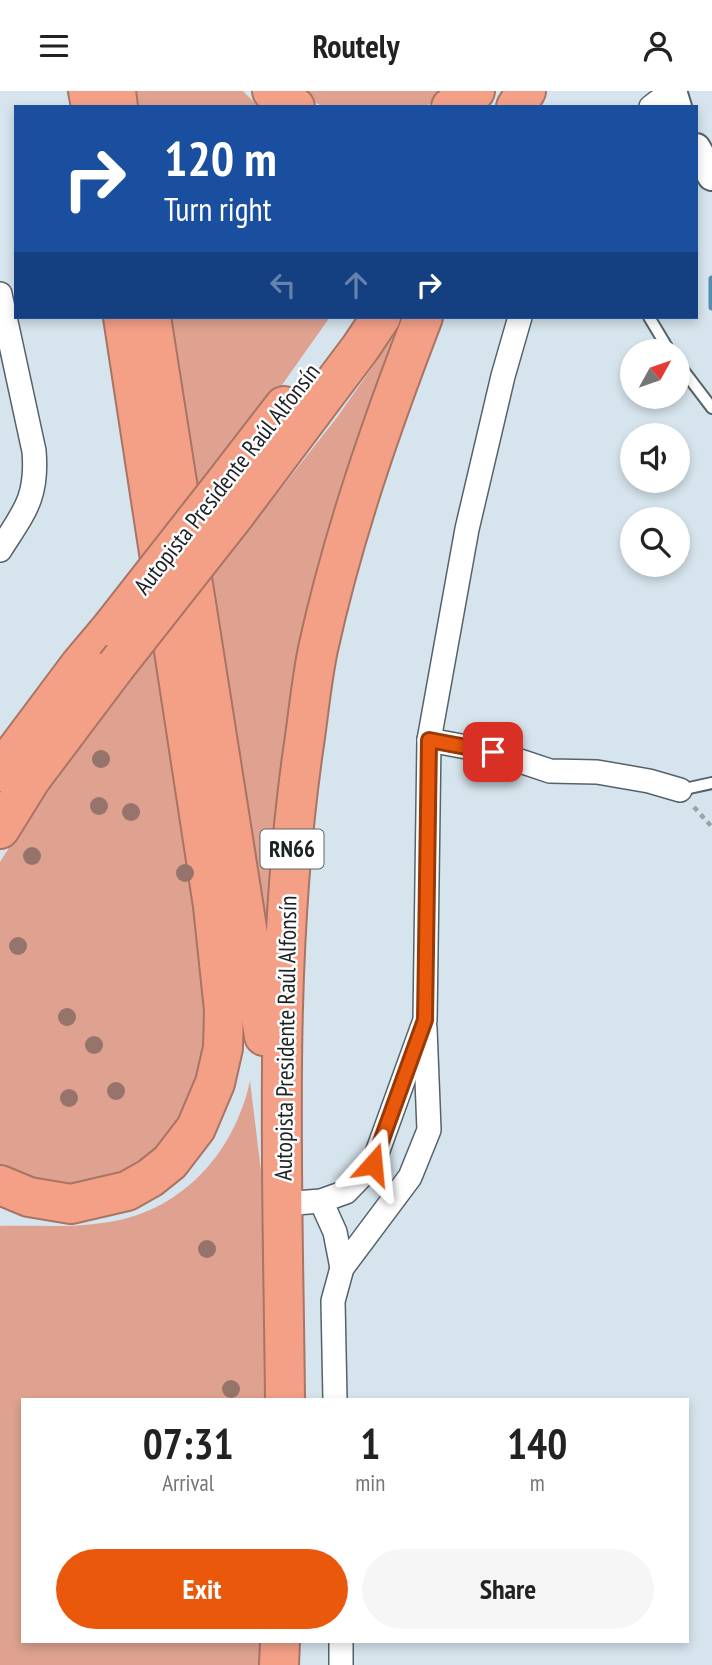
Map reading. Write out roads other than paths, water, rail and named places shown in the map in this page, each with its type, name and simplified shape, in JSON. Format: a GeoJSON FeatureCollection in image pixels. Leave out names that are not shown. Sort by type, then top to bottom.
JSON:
{"type":"FeatureCollection","features":[{"type":"Feature","properties":{"kind":"highway"},"geometry":{"type":"LineString","coordinates":[[272,91],[292,105]]}},
{"type":"Feature","properties":{"kind":"highway"},"geometry":{"type":"LineString","coordinates":[[454,105],[475,91]]}},
{"type":"Feature","properties":{"kind":"highway"},"geometry":{"type":"LineString","coordinates":[[0,1210],[71,1205],[127,1191],[150,1178],[170,1161],[196,1128],[206,1109],[223,1048],[224,1010],[213,907],[123,319]]}},
{"type":"Feature","properties":{"kind":"highway"},"geometry":{"type":"LineString","coordinates":[[151,319],[280,1138]]}},
{"type":"Feature","properties":{"kind":"highway","name":"Autopista Presidente Raúl Alfonsín"},"geometry":{"type":"LineString","coordinates":[[0,772],[112,627],[227,503],[349,319]]}},
{"type":"Feature","properties":{"kind":"highway"},"geometry":{"type":"LineString","coordinates":[[0,829],[31,779],[116,666],[227,503],[361,347],[380,319]]}},
{"type":"Feature","properties":{"kind":"highway","name":"Autopista Presidente Raúl Alfonsín"},"geometry":{"type":"LineString","coordinates":[[285,1398],[280,1138],[284,943],[297,791],[318,651],[349,522],[422,319]]}},
{"type":"Feature","properties":{"kind":"highway"},"geometry":{"type":"LineString","coordinates":[[0,1185],[29,1197],[71,1205]]}},
{"type":"Feature","properties":{"kind":"highway"},"geometry":{"type":"LineString","coordinates":[[279,1665],[280,1643]]}},
{"type":"Feature","properties":{"kind":"street"},"geometry":{"type":"LineString","coordinates":[[654,105],[672,91]]}},
{"type":"Feature","properties":{"kind":"street"},"geometry":{"type":"LineString","coordinates":[[698,152],[712,176]]}},
{"type":"Feature","properties":{"kind":"street"},"geometry":{"type":"LineString","coordinates":[[0,294],[34,451],[36,473],[31,501],[0,550]]}},
{"type":"Feature","properties":{"kind":"street"},"geometry":{"type":"LineString","coordinates":[[335,1398],[333,1301],[342,1268],[410,1177],[429,1130],[425,1020],[429,740],[467,529],[503,376],[519,319]]}},
{"type":"Feature","properties":{"kind":"street"},"geometry":{"type":"LineString","coordinates":[[429,740],[493,752],[550,771],[597,772],[649,781],[680,790]]}},
{"type":"Feature","properties":{"kind":"street"},"geometry":{"type":"LineString","coordinates":[[283,1204],[321,1201],[346,1192],[373,1164],[425,1020]]}},
{"type":"Feature","properties":{"kind":"street"},"geometry":{"type":"LineString","coordinates":[[321,1201],[335,1231],[342,1268]]}},
{"type":"Feature","properties":{"kind":"street"},"geometry":{"type":"LineString","coordinates":[[341,1643],[341,1665]]}},
{"type":"Feature","properties":{"kind":"lane"},"geometry":{"type":"LineString","coordinates":[[650,319],[662,339]]}},
{"type":"Feature","properties":{"kind":"lane"},"geometry":{"type":"LineString","coordinates":[[690,379],[712,408]]}},
{"type":"Feature","properties":{"kind":"lane"},"geometry":{"type":"LineString","coordinates":[[680,790],[712,783]]}},
{"type":"Feature","properties":{"kind":"waterway"},"geometry":{"type":"LineString","coordinates":[[712,279],[712,307]]}}]}
